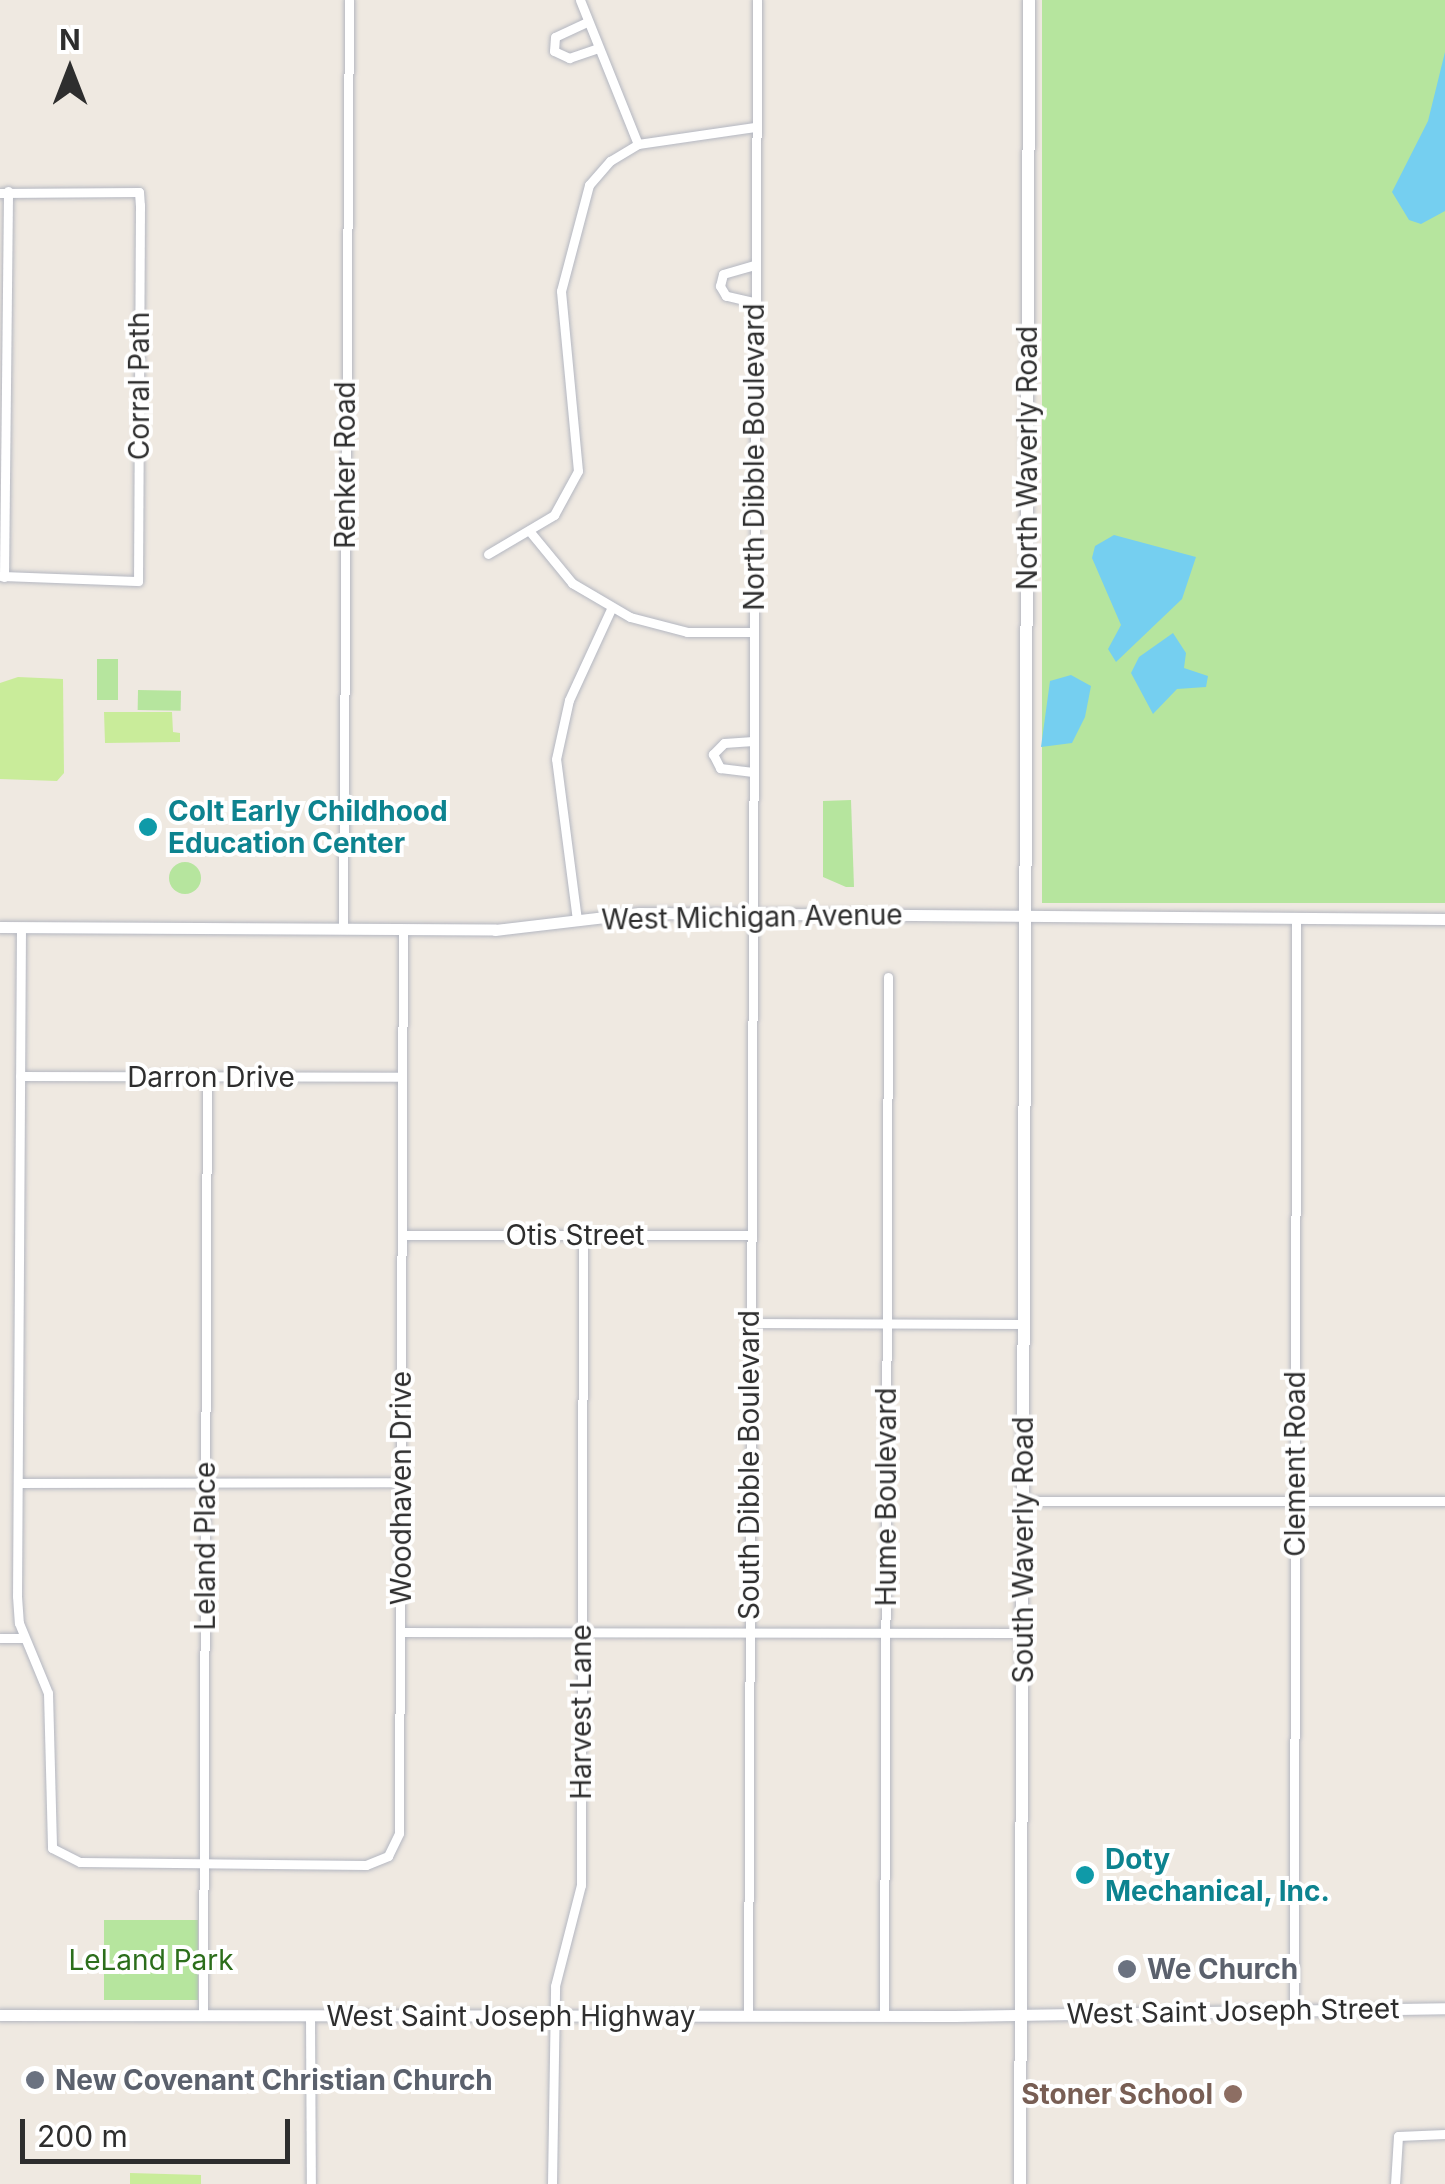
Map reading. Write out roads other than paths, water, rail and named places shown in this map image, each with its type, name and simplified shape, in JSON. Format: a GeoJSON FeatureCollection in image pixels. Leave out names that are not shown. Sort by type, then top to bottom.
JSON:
{"type":"FeatureCollection","features":[{"type":"Feature","properties":{"kind":"main road","name":"North Waverly Road"},"geometry":{"type":"LineString","coordinates":[[1024,917],[1029,0]]}},
{"type":"Feature","properties":{"kind":"main road","name":"South Waverly Road"},"geometry":{"type":"LineString","coordinates":[[1020,2184],[1024,917]]}},
{"type":"Feature","properties":{"kind":"street","name":"Renker Road"},"geometry":{"type":"LineString","coordinates":[[343,929],[348,0]]}},
{"type":"Feature","properties":{"kind":"street"},"geometry":{"type":"LineString","coordinates":[[580,0],[638,144]]}},
{"type":"Feature","properties":{"kind":"street","name":"North Dibble Boulevard"},"geometry":{"type":"LineString","coordinates":[[750,914],[757,0]]}},
{"type":"Feature","properties":{"kind":"street"},"geometry":{"type":"LineString","coordinates":[[588,22],[556,37],[554,51],[568,58],[598,48]]}},
{"type":"Feature","properties":{"kind":"street"},"geometry":{"type":"LineString","coordinates":[[488,554],[531,533],[566,499],[578,471],[561,316],[574,226],[598,172],[638,144],[755,128]]}},
{"type":"Feature","properties":{"kind":"street"},"geometry":{"type":"LineString","coordinates":[[2,576],[4,192]]}},
{"type":"Feature","properties":{"kind":"street","name":"Corral Path"},"geometry":{"type":"LineString","coordinates":[[2,576],[138,581],[140,192],[4,192]]}},
{"type":"Feature","properties":{"kind":"street"},"geometry":{"type":"LineString","coordinates":[[754,266],[722,274],[720,286],[726,296],[754,302]]}},
{"type":"Feature","properties":{"kind":"street"},"geometry":{"type":"LineString","coordinates":[[531,533],[572,582],[611,609],[662,628],[754,632]]}},
{"type":"Feature","properties":{"kind":"street"},"geometry":{"type":"LineString","coordinates":[[577,920],[556,759],[569,700],[611,609]]}},
{"type":"Feature","properties":{"kind":"street"},"geometry":{"type":"LineString","coordinates":[[753,741],[724,743],[713,754],[720,768],[753,772]]}},
{"type":"Feature","properties":{"kind":"street","name":"West Michigan Avenue"},"geometry":{"type":"LineString","coordinates":[[0,927],[515,930],[577,920],[750,914],[1445,919]]}},
{"type":"Feature","properties":{"kind":"street","name":"South Dibble Boulevard"},"geometry":{"type":"LineString","coordinates":[[748,2016],[750,914]]}},
{"type":"Feature","properties":{"kind":"street","name":"Clement Road"},"geometry":{"type":"LineString","coordinates":[[1294,2008],[1296,919]]}},
{"type":"Feature","properties":{"kind":"street"},"geometry":{"type":"LineString","coordinates":[[0,1638],[24,1638],[17,1596],[21,926]]}},
{"type":"Feature","properties":{"kind":"street","name":"Woodhaven Drive"},"geometry":{"type":"LineString","coordinates":[[24,1638],[48,1693],[52,1848],[80,1862],[366,1865],[388,1856],[399,1833],[402,930]]}},
{"type":"Feature","properties":{"kind":"street","name":"Hume Boulevard"},"geometry":{"type":"LineString","coordinates":[[884,2016],[888,977]]}},
{"type":"Feature","properties":{"kind":"street","name":"Darron Drive"},"geometry":{"type":"LineString","coordinates":[[20,1076],[402,1077]]}},
{"type":"Feature","properties":{"kind":"street","name":"Leland Place"},"geometry":{"type":"LineString","coordinates":[[203,2014],[207,1077]]}},
{"type":"Feature","properties":{"kind":"street","name":"Otis Street"},"geometry":{"type":"LineString","coordinates":[[402,1236],[749,1234]]}},
{"type":"Feature","properties":{"kind":"street","name":"Harvest Lane"},"geometry":{"type":"LineString","coordinates":[[552,2184],[556,1973],[581,1885],[583,1236]]}},
{"type":"Feature","properties":{"kind":"street"},"geometry":{"type":"LineString","coordinates":[[750,1323],[1022,1324]]}},
{"type":"Feature","properties":{"kind":"street"},"geometry":{"type":"LineString","coordinates":[[18,1483],[400,1482]]}},
{"type":"Feature","properties":{"kind":"street"},"geometry":{"type":"LineString","coordinates":[[1024,1500],[1445,1501]]}},
{"type":"Feature","properties":{"kind":"street"},"geometry":{"type":"LineString","coordinates":[[400,1632],[1022,1634]]}},
{"type":"Feature","properties":{"kind":"street","name":"West Saint Joseph Street"},"geometry":{"type":"LineString","coordinates":[[1022,2014],[1445,2008]]}},
{"type":"Feature","properties":{"kind":"street","name":"West Saint Joseph Highway"},"geometry":{"type":"LineString","coordinates":[[0,2015],[1022,2014]]}},
{"type":"Feature","properties":{"kind":"street"},"geometry":{"type":"LineString","coordinates":[[310,2015],[311,2184]]}},
{"type":"Feature","properties":{"kind":"street"},"geometry":{"type":"LineString","coordinates":[[1395,2184],[1398,2136],[1445,2134]]}},
{"type":"Feature","properties":{"kind":"water"},"geometry":{"type":"Polygon","coordinates":[[[1445,52],[1445,211],[1421,224],[1409,220],[1392,192],[1428,121],[1445,52]]]}},
{"type":"Feature","properties":{"kind":"water"},"geometry":{"type":"Polygon","coordinates":[[[1114,535],[1196,557],[1182,599],[1116,662],[1108,649],[1121,625],[1092,558],[1095,546],[1114,535]]]}},
{"type":"Feature","properties":{"kind":"water"},"geometry":{"type":"Polygon","coordinates":[[[1173,633],[1186,653],[1184,668],[1208,676],[1206,687],[1177,689],[1153,714],[1131,673],[1139,657],[1173,633]]]}},
{"type":"Feature","properties":{"kind":"water"},"geometry":{"type":"Polygon","coordinates":[[[1071,675],[1091,686],[1085,717],[1072,743],[1041,747],[1050,681],[1071,675]]]}},
{"type":"Feature","properties":{"kind":"place","name":"Colt Early Childhood Education Center"},"geometry":{"type":"Point","coordinates":[148,827]}},
{"type":"Feature","properties":{"kind":"place","name":"Doty Mechanical, Inc."},"geometry":{"type":"Point","coordinates":[1085,1875]}},
{"type":"Feature","properties":{"kind":"place","name":"We Church"},"geometry":{"type":"Point","coordinates":[1127,1969]}},
{"type":"Feature","properties":{"kind":"place","name":"New Covenant Christian Church"},"geometry":{"type":"Point","coordinates":[35,2080]}},
{"type":"Feature","properties":{"kind":"place","name":"Stoner School"},"geometry":{"type":"Point","coordinates":[1233,2094]}},
{"type":"Feature","properties":{"kind":"park label","name":"LeLand Park"},"geometry":{"type":"Point","coordinates":[151,1960]}}]}
